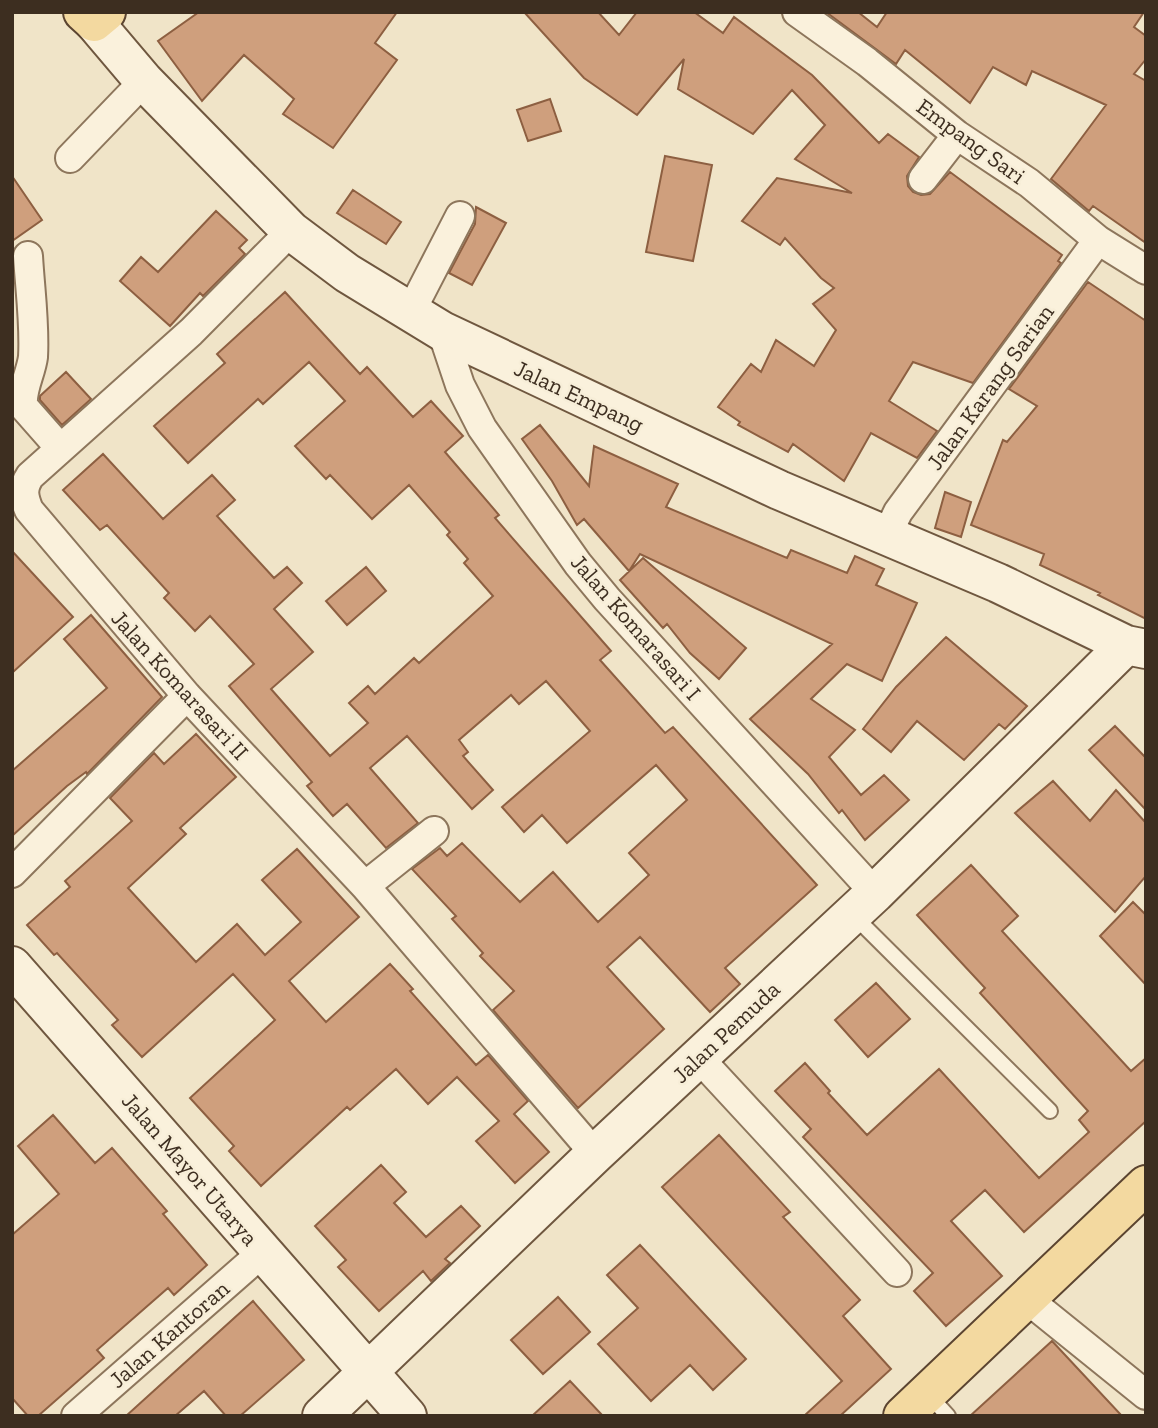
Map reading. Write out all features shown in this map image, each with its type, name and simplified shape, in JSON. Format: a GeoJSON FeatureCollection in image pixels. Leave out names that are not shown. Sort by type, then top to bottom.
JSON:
{"type":"FeatureCollection","features":[{"type":"Feature","properties":{"kind":"main road","name":"Jalan Empang"},"geometry":{"type":"LineString","coordinates":[[94,15],[144,81],[291,230],[347,273],[426,322],[779,490],[998,583],[1136,647]]}},
{"type":"Feature","properties":{"kind":"main road","name":"Jalan Pemuda"},"geometry":{"type":"LineString","coordinates":[[322,1416],[596,1154],[1136,647]]}},
{"type":"Feature","properties":{"kind":"main road","name":"Jalan Mayor Utarya"},"geometry":{"type":"LineString","coordinates":[[12,966],[407,1416]]}},
{"type":"Feature","properties":{"kind":"main road"},"geometry":{"type":"LineString","coordinates":[[926,1408],[1027,1299],[1146,1185]]}},
{"type":"Feature","properties":{"kind":"street","name":"Empang Sari"},"geometry":{"type":"LineString","coordinates":[[797,12],[867,62],[957,135],[1029,183],[1098,240],[1146,270]]}},
{"type":"Feature","properties":{"kind":"street"},"geometry":{"type":"LineString","coordinates":[[70,158],[144,81]]}},
{"type":"Feature","properties":{"kind":"street"},"geometry":{"type":"LineString","coordinates":[[923,179],[957,135]]}},
{"type":"Feature","properties":{"kind":"street"},"geometry":{"type":"LineString","coordinates":[[426,322],[460,216]]}},
{"type":"Feature","properties":{"kind":"street","name":"Jalan Komarasari II"},"geometry":{"type":"LineString","coordinates":[[291,230],[191,332],[30,475],[24,484],[25,501],[29,510],[187,696],[365,886],[596,1154]]}},
{"type":"Feature","properties":{"kind":"street","name":"Jalan Karang Sarian"},"geometry":{"type":"LineString","coordinates":[[886,537],[898,512],[1098,240]]}},
{"type":"Feature","properties":{"kind":"street"},"geometry":{"type":"LineString","coordinates":[[27,256],[34,334],[33,360],[22,397],[23,406],[60,448]]}},
{"type":"Feature","properties":{"kind":"street","name":"Jalan Komarasari I"},"geometry":{"type":"LineString","coordinates":[[426,322],[476,418],[578,564],[863,903]]}},
{"type":"Feature","properties":{"kind":"street"},"geometry":{"type":"LineString","coordinates":[[12,873],[187,696]]}},
{"type":"Feature","properties":{"kind":"street"},"geometry":{"type":"LineString","coordinates":[[365,886],[434,831]]}},
{"type":"Feature","properties":{"kind":"street"},"geometry":{"type":"LineString","coordinates":[[698,1058],[897,1272]]}},
{"type":"Feature","properties":{"kind":"street","name":"Jalan Kantoran"},"geometry":{"type":"LineString","coordinates":[[76,1416],[263,1252]]}},
{"type":"Feature","properties":{"kind":"street"},"geometry":{"type":"LineString","coordinates":[[1027,1299],[1146,1395]]}},
{"type":"Feature","properties":{"kind":"lane"},"geometry":{"type":"LineString","coordinates":[[863,903],[1050,1111]]}},
{"type":"Feature","properties":{"kind":"building"},"geometry":{"type":"Polygon","coordinates":[[[199,12],[397,12],[375,43],[397,60],[333,148],[283,114],[294,99],[244,55],[202,101],[158,41],[199,12]]]}},
{"type":"Feature","properties":{"kind":"building"},"geometry":{"type":"Polygon","coordinates":[[[524,12],[598,12],[619,35],[637,12],[694,12],[723,33],[734,17],[812,75],[879,143],[888,134],[919,157],[907,176],[908,186],[913,192],[930,194],[950,172],[1062,255],[1058,261],[1061,263],[973,383],[913,362],[889,401],[937,431],[917,458],[871,433],[844,481],[793,444],[788,452],[738,425],[740,422],[718,407],[751,364],[761,372],[776,340],[814,366],[836,330],[813,304],[834,288],[821,278],[785,238],[780,245],[742,221],[777,178],[852,193],[795,159],[825,125],[792,90],[753,134],[678,89],[684,59],[637,115],[584,78],[524,12]]]}},
{"type":"Feature","properties":{"kind":"building"},"geometry":{"type":"Polygon","coordinates":[[[826,12],[858,12],[877,27],[887,12],[1144,12],[1134,27],[1146,36],[1146,59],[1134,74],[1146,81],[1146,243],[1093,206],[1089,211],[1051,179],[1106,105],[1032,71],[1026,85],[993,67],[970,103],[905,50],[896,64],[826,12]]]}},
{"type":"Feature","properties":{"kind":"building"},"geometry":{"type":"Polygon","coordinates":[[[550,99],[561,131],[528,141],[517,110],[550,99]]]}},
{"type":"Feature","properties":{"kind":"building"},"geometry":{"type":"Polygon","coordinates":[[[665,156],[712,165],[693,261],[646,252],[665,156]]]}},
{"type":"Feature","properties":{"kind":"building"},"geometry":{"type":"Polygon","coordinates":[[[12,176],[42,220],[12,241],[12,176]]]}},
{"type":"Feature","properties":{"kind":"building"},"geometry":{"type":"Polygon","coordinates":[[[353,190],[401,222],[386,244],[337,213],[353,190]]]}},
{"type":"Feature","properties":{"kind":"building"},"geometry":{"type":"Polygon","coordinates":[[[476,207],[506,223],[472,285],[449,273],[475,224],[476,207]]]}},
{"type":"Feature","properties":{"kind":"building"},"geometry":{"type":"Polygon","coordinates":[[[216,211],[247,240],[239,248],[245,254],[203,296],[200,293],[170,326],[120,281],[141,257],[158,272],[216,211]]]}},
{"type":"Feature","properties":{"kind":"building"},"geometry":{"type":"Polygon","coordinates":[[[1088,282],[1146,321],[1146,619],[1098,595],[1100,593],[1040,565],[1044,554],[971,525],[1003,440],[1007,442],[1037,406],[1009,389],[1088,282]]]}},
{"type":"Feature","properties":{"kind":"building"},"geometry":{"type":"Polygon","coordinates":[[[285,292],[360,374],[367,367],[413,417],[431,401],[463,436],[445,452],[499,515],[495,518],[611,651],[600,660],[665,733],[673,727],[817,885],[725,968],[740,984],[710,1012],[640,937],[607,967],[664,1029],[578,1108],[493,1010],[514,991],[480,956],[483,953],[452,919],[456,916],[412,869],[440,848],[447,856],[462,843],[520,902],[553,872],[598,922],[649,875],[629,853],[687,800],[656,765],[567,843],[542,815],[524,832],[502,807],[590,731],[546,681],[519,704],[511,695],[459,740],[468,752],[463,756],[493,790],[472,809],[407,736],[370,768],[418,823],[386,848],[347,804],[333,816],[307,786],[312,782],[229,686],[254,664],[210,616],[195,631],[164,598],[169,593],[107,525],[100,530],[63,490],[103,454],[163,519],[212,475],[235,500],[217,516],[274,578],[287,567],[302,583],[274,609],[313,652],[271,689],[330,756],[368,723],[349,703],[368,686],[375,694],[414,658],[419,663],[493,596],[464,563],[468,559],[447,535],[450,532],[409,485],[372,519],[330,475],[326,479],[295,446],[345,401],[309,362],[263,404],[258,399],[188,463],[154,426],[225,363],[217,354],[285,292]]]}},
{"type":"Feature","properties":{"kind":"building"},"geometry":{"type":"Polygon","coordinates":[[[66,372],[91,399],[62,425],[40,400],[40,396],[66,372]]]}},
{"type":"Feature","properties":{"kind":"building"},"geometry":{"type":"Polygon","coordinates":[[[540,425],[589,486],[594,446],[678,484],[666,507],[787,558],[791,550],[847,573],[855,556],[884,569],[876,585],[917,603],[882,681],[847,664],[811,699],[855,730],[829,757],[861,795],[884,775],[909,800],[865,840],[842,810],[839,813],[808,774],[750,719],[832,644],[640,554],[629,571],[584,519],[577,525],[552,481],[522,439],[540,425]]]}},
{"type":"Feature","properties":{"kind":"building"},"geometry":{"type":"Polygon","coordinates":[[[945,492],[971,502],[961,537],[935,528],[945,492]]]}},
{"type":"Feature","properties":{"kind":"building"},"geometry":{"type":"Polygon","coordinates":[[[12,551],[73,617],[12,673],[12,551]]]}},
{"type":"Feature","properties":{"kind":"building"},"geometry":{"type":"Polygon","coordinates":[[[643,558],[746,648],[719,679],[690,653],[667,624],[663,628],[620,580],[643,558]]]}},
{"type":"Feature","properties":{"kind":"building"},"geometry":{"type":"Polygon","coordinates":[[[366,567],[386,591],[347,625],[326,601],[366,567]]]}},
{"type":"Feature","properties":{"kind":"building"},"geometry":{"type":"Polygon","coordinates":[[[91,615],[162,697],[87,774],[86,772],[67,786],[12,836],[12,771],[107,688],[64,639],[91,615]]]}},
{"type":"Feature","properties":{"kind":"building"},"geometry":{"type":"Polygon","coordinates":[[[946,637],[1027,706],[1005,729],[999,724],[964,760],[917,721],[891,752],[863,729],[896,687],[946,637]]]}},
{"type":"Feature","properties":{"kind":"building"},"geometry":{"type":"Polygon","coordinates":[[[1115,726],[1146,758],[1146,810],[1089,750],[1115,726]]]}},
{"type":"Feature","properties":{"kind":"building"},"geometry":{"type":"Polygon","coordinates":[[[196,734],[236,777],[180,828],[186,834],[128,888],[196,962],[237,924],[265,955],[301,922],[262,880],[297,849],[359,917],[289,981],[326,1022],[390,964],[413,989],[410,991],[476,1065],[488,1055],[528,1101],[514,1114],[549,1152],[515,1183],[476,1141],[499,1121],[457,1077],[428,1104],[396,1069],[350,1110],[347,1107],[261,1186],[229,1151],[234,1146],[190,1098],[275,1020],[233,974],[142,1057],[112,1025],[118,1020],[57,953],[54,955],[27,925],[70,887],[65,881],[132,821],[110,798],[154,753],[164,764],[196,734]]]}},
{"type":"Feature","properties":{"kind":"building"},"geometry":{"type":"Polygon","coordinates":[[[1053,781],[1090,821],[1116,790],[1146,823],[1146,876],[1115,912],[1015,813],[1053,781]]]}},
{"type":"Feature","properties":{"kind":"building"},"geometry":{"type":"Polygon","coordinates":[[[971,865],[1018,916],[1002,931],[1131,1071],[1146,1058],[1146,1121],[1024,1232],[985,1190],[951,1221],[1002,1276],[946,1326],[914,1291],[933,1273],[803,1137],[811,1129],[775,1091],[805,1063],[830,1091],[828,1093],[867,1135],[939,1069],[1039,1178],[1089,1132],[1079,1120],[1088,1111],[980,993],[985,988],[917,915],[971,865]]]}},
{"type":"Feature","properties":{"kind":"building"},"geometry":{"type":"Polygon","coordinates":[[[1133,902],[1146,915],[1146,985],[1100,936],[1133,902]]]}},
{"type":"Feature","properties":{"kind":"building"},"geometry":{"type":"Polygon","coordinates":[[[876,983],[910,1019],[868,1057],[835,1020],[876,983]]]}},
{"type":"Feature","properties":{"kind":"building"},"geometry":{"type":"Polygon","coordinates":[[[53,1115],[95,1163],[112,1148],[167,1211],[163,1214],[207,1265],[174,1295],[168,1288],[97,1350],[104,1358],[38,1416],[28,1416],[12,1398],[12,1235],[59,1194],[18,1146],[53,1115]]]}},
{"type":"Feature","properties":{"kind":"building"},"geometry":{"type":"Polygon","coordinates":[[[719,1135],[790,1212],[783,1217],[860,1300],[843,1316],[891,1369],[840,1416],[804,1416],[842,1381],[662,1187],[719,1135]]]}},
{"type":"Feature","properties":{"kind":"building"},"geometry":{"type":"Polygon","coordinates":[[[381,1165],[406,1192],[394,1203],[426,1237],[461,1206],[480,1226],[445,1259],[450,1263],[431,1281],[423,1271],[379,1311],[338,1267],[346,1260],[315,1226],[381,1165]]]}},
{"type":"Feature","properties":{"kind":"building"},"geometry":{"type":"Polygon","coordinates":[[[640,1245],[746,1359],[713,1390],[690,1365],[651,1401],[598,1344],[638,1308],[607,1275],[640,1245]]]}},
{"type":"Feature","properties":{"kind":"building"},"geometry":{"type":"Polygon","coordinates":[[[558,1297],[590,1332],[543,1374],[511,1340],[558,1297]]]}},
{"type":"Feature","properties":{"kind":"building"},"geometry":{"type":"Polygon","coordinates":[[[253,1301],[304,1360],[240,1416],[226,1416],[204,1391],[175,1416],[126,1416],[253,1301]]]}},
{"type":"Feature","properties":{"kind":"building"},"geometry":{"type":"Polygon","coordinates":[[[1052,1341],[1122,1416],[970,1416],[1052,1341]]]}},
{"type":"Feature","properties":{"kind":"building"},"geometry":{"type":"Polygon","coordinates":[[[570,1381],[603,1416],[532,1416],[570,1381]]]}}]}
